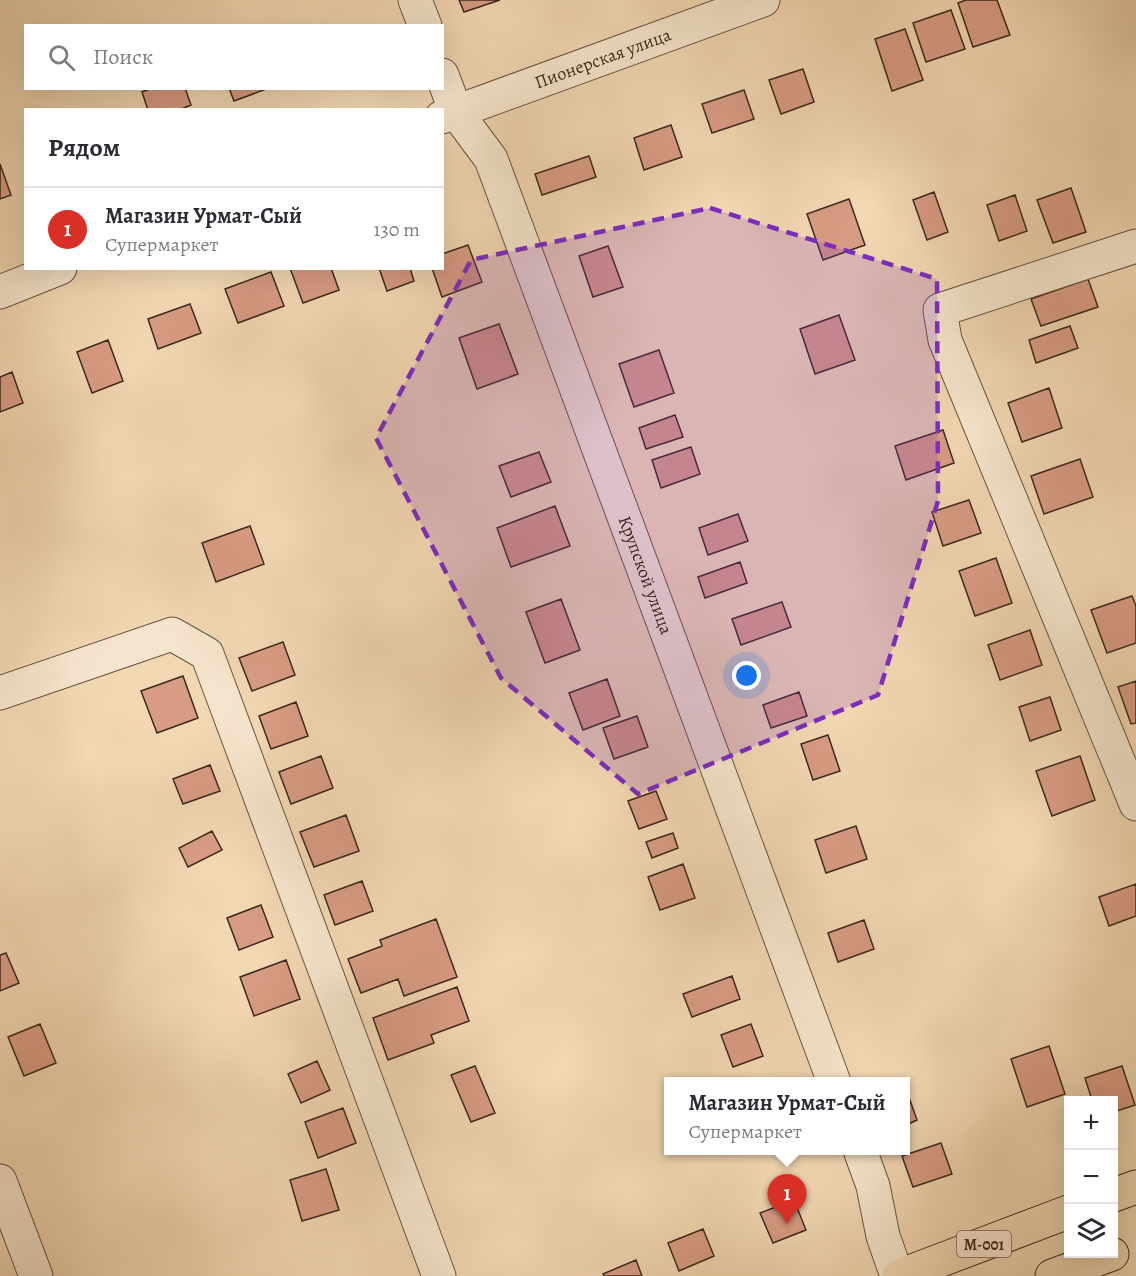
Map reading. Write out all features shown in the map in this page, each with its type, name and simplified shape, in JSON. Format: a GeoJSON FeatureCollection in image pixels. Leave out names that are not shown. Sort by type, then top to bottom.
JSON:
{"type":"FeatureCollection","features":[{"type":"Feature","properties":{"kind":"main road"},"geometry":{"type":"LineString","coordinates":[[1118,1193],[1136,1187]]}},
{"type":"Feature","properties":{"kind":"main road","name":"M-001"},"geometry":{"type":"LineString","coordinates":[[898,1276],[1064,1214]]}},
{"type":"Feature","properties":{"kind":"main road"},"geometry":{"type":"LineString","coordinates":[[1118,1251],[1136,1245]]}},
{"type":"Feature","properties":{"kind":"main road"},"geometry":{"type":"LineString","coordinates":[[1052,1276],[1100,1258]]}},
{"type":"Feature","properties":{"kind":"street"},"geometry":{"type":"LineString","coordinates":[[415,0],[424,24]]}},
{"type":"Feature","properties":{"kind":"street","name":"Пионерская улица"},"geometry":{"type":"LineString","coordinates":[[449,114],[763,0]]}},
{"type":"Feature","properties":{"kind":"street","name":"Крупской улица"},"geometry":{"type":"LineString","coordinates":[[444,86],[449,114],[491,159],[832,1077]]}},
{"type":"Feature","properties":{"kind":"street"},"geometry":{"type":"LineString","coordinates":[[1136,246],[940,310],[945,340],[1136,804]]}},
{"type":"Feature","properties":{"kind":"street"},"geometry":{"type":"LineString","coordinates":[[0,292],[55,270]]}},
{"type":"Feature","properties":{"kind":"street"},"geometry":{"type":"LineString","coordinates":[[0,693],[172,634],[207,654],[439,1276]]}},
{"type":"Feature","properties":{"kind":"street"},"geometry":{"type":"LineString","coordinates":[[862,1155],[873,1186],[883,1236],[898,1276]]}},
{"type":"Feature","properties":{"kind":"street"},"geometry":{"type":"LineString","coordinates":[[0,1181],[36,1276]]}},
{"type":"Feature","properties":{"kind":"highlighted area"},"geometry":{"type":"Polygon","coordinates":[[[710,208],[937,279],[938,501],[878,695],[638,794],[501,678],[376,438],[471,260],[710,208]]]}},
{"type":"Feature","properties":{"kind":"building"},"geometry":{"type":"Polygon","coordinates":[[[459,0],[500,0],[464,12],[459,0]]]}},
{"type":"Feature","properties":{"kind":"building"},"geometry":{"type":"Polygon","coordinates":[[[966,0],[997,0],[1010,35],[973,47],[958,3],[966,0]]]}},
{"type":"Feature","properties":{"kind":"building"},"geometry":{"type":"Polygon","coordinates":[[[951,10],[965,49],[926,62],[913,23],[951,10]]]}},
{"type":"Feature","properties":{"kind":"building"},"geometry":{"type":"Polygon","coordinates":[[[905,29],[923,80],[892,91],[875,39],[905,29]]]}},
{"type":"Feature","properties":{"kind":"building"},"geometry":{"type":"Polygon","coordinates":[[[803,69],[814,102],[781,114],[769,80],[803,69]]]}},
{"type":"Feature","properties":{"kind":"building"},"geometry":{"type":"Polygon","coordinates":[[[186,90],[191,105],[184,108],[147,108],[142,92],[186,90]]]}},
{"type":"Feature","properties":{"kind":"building"},"geometry":{"type":"Polygon","coordinates":[[[230,90],[264,90],[234,101],[230,90]]]}},
{"type":"Feature","properties":{"kind":"building"},"geometry":{"type":"Polygon","coordinates":[[[744,90],[754,119],[712,133],[702,104],[744,90]]]}},
{"type":"Feature","properties":{"kind":"building"},"geometry":{"type":"Polygon","coordinates":[[[671,125],[682,157],[644,170],[634,138],[671,125]]]}},
{"type":"Feature","properties":{"kind":"building"},"geometry":{"type":"Polygon","coordinates":[[[589,156],[596,177],[542,195],[535,174],[589,156]]]}},
{"type":"Feature","properties":{"kind":"building"},"geometry":{"type":"Polygon","coordinates":[[[0,164],[11,195],[0,199],[0,164]]]}},
{"type":"Feature","properties":{"kind":"building"},"geometry":{"type":"Polygon","coordinates":[[[1071,188],[1086,232],[1053,243],[1037,200],[1071,188]]]}},
{"type":"Feature","properties":{"kind":"building"},"geometry":{"type":"Polygon","coordinates":[[[934,192],[948,232],[927,240],[913,200],[934,192]]]}},
{"type":"Feature","properties":{"kind":"building"},"geometry":{"type":"Polygon","coordinates":[[[1015,195],[1027,231],[999,241],[987,205],[1015,195]]]}},
{"type":"Feature","properties":{"kind":"building"},"geometry":{"type":"Polygon","coordinates":[[[849,199],[865,245],[823,260],[807,214],[849,199]]]}},
{"type":"Feature","properties":{"kind":"building"},"geometry":{"type":"Polygon","coordinates":[[[468,245],[482,282],[442,297],[433,270],[444,270],[444,253],[468,245]]]}},
{"type":"Feature","properties":{"kind":"building"},"geometry":{"type":"Polygon","coordinates":[[[608,246],[623,287],[593,297],[579,256],[608,246]]]}},
{"type":"Feature","properties":{"kind":"building"},"geometry":{"type":"Polygon","coordinates":[[[291,270],[332,270],[339,290],[303,303],[291,270]]]}},
{"type":"Feature","properties":{"kind":"building"},"geometry":{"type":"Polygon","coordinates":[[[380,270],[411,270],[414,281],[387,291],[380,270]]]}},
{"type":"Feature","properties":{"kind":"building"},"geometry":{"type":"Polygon","coordinates":[[[271,272],[284,306],[238,323],[225,289],[271,272]]]}},
{"type":"Feature","properties":{"kind":"building"},"geometry":{"type":"Polygon","coordinates":[[[1088,279],[1098,307],[1041,326],[1031,299],[1088,279]]]}},
{"type":"Feature","properties":{"kind":"building"},"geometry":{"type":"Polygon","coordinates":[[[190,304],[201,333],[158,349],[148,319],[190,304]]]}},
{"type":"Feature","properties":{"kind":"building"},"geometry":{"type":"Polygon","coordinates":[[[839,315],[855,360],[815,374],[800,329],[839,315]]]}},
{"type":"Feature","properties":{"kind":"building"},"geometry":{"type":"Polygon","coordinates":[[[499,324],[518,374],[477,389],[459,338],[499,324]]]}},
{"type":"Feature","properties":{"kind":"building"},"geometry":{"type":"Polygon","coordinates":[[[1070,326],[1078,348],[1036,363],[1029,340],[1070,326]]]}},
{"type":"Feature","properties":{"kind":"building"},"geometry":{"type":"Polygon","coordinates":[[[108,340],[123,381],[92,393],[77,352],[108,340]]]}},
{"type":"Feature","properties":{"kind":"building"},"geometry":{"type":"Polygon","coordinates":[[[659,350],[674,393],[634,407],[619,364],[659,350]]]}},
{"type":"Feature","properties":{"kind":"building"},"geometry":{"type":"Polygon","coordinates":[[[12,372],[23,403],[0,412],[0,377],[12,372]]]}},
{"type":"Feature","properties":{"kind":"building"},"geometry":{"type":"Polygon","coordinates":[[[1049,388],[1062,428],[1022,442],[1008,403],[1049,388]]]}},
{"type":"Feature","properties":{"kind":"building"},"geometry":{"type":"Polygon","coordinates":[[[675,415],[683,437],[646,449],[639,428],[675,415]]]}},
{"type":"Feature","properties":{"kind":"building"},"geometry":{"type":"Polygon","coordinates":[[[943,430],[954,463],[906,480],[895,446],[943,430]]]}},
{"type":"Feature","properties":{"kind":"building"},"geometry":{"type":"Polygon","coordinates":[[[691,447],[700,474],[661,488],[652,460],[691,447]]]}},
{"type":"Feature","properties":{"kind":"building"},"geometry":{"type":"Polygon","coordinates":[[[539,452],[551,482],[511,497],[499,466],[539,452]]]}},
{"type":"Feature","properties":{"kind":"building"},"geometry":{"type":"Polygon","coordinates":[[[1080,459],[1093,497],[1044,514],[1031,476],[1080,459]]]}},
{"type":"Feature","properties":{"kind":"building"},"geometry":{"type":"Polygon","coordinates":[[[969,500],[981,533],[943,546],[932,512],[969,500]]]}},
{"type":"Feature","properties":{"kind":"building"},"geometry":{"type":"Polygon","coordinates":[[[555,506],[570,546],[511,567],[497,528],[555,506]]]}},
{"type":"Feature","properties":{"kind":"building"},"geometry":{"type":"Polygon","coordinates":[[[738,514],[748,541],[708,555],[699,528],[738,514]]]}},
{"type":"Feature","properties":{"kind":"building"},"geometry":{"type":"Polygon","coordinates":[[[250,526],[264,564],[216,582],[202,543],[250,526]]]}},
{"type":"Feature","properties":{"kind":"building"},"geometry":{"type":"Polygon","coordinates":[[[996,558],[1012,603],[975,616],[959,571],[996,558]]]}},
{"type":"Feature","properties":{"kind":"building"},"geometry":{"type":"Polygon","coordinates":[[[740,562],[747,583],[705,598],[698,577],[740,562]]]}},
{"type":"Feature","properties":{"kind":"building"},"geometry":{"type":"Polygon","coordinates":[[[1132,596],[1136,606],[1136,643],[1107,653],[1091,610],[1132,596]]]}},
{"type":"Feature","properties":{"kind":"building"},"geometry":{"type":"Polygon","coordinates":[[[561,599],[580,650],[545,663],[526,612],[561,599]]]}},
{"type":"Feature","properties":{"kind":"building"},"geometry":{"type":"Polygon","coordinates":[[[782,602],[791,627],[741,645],[732,619],[782,602]]]}},
{"type":"Feature","properties":{"kind":"building"},"geometry":{"type":"Polygon","coordinates":[[[1030,630],[1042,665],[1000,680],[988,645],[1030,630]]]}},
{"type":"Feature","properties":{"kind":"building"},"geometry":{"type":"Polygon","coordinates":[[[283,642],[295,675],[252,691],[239,658],[283,642]]]}},
{"type":"Feature","properties":{"kind":"building"},"geometry":{"type":"Polygon","coordinates":[[[183,676],[198,718],[157,733],[141,691],[183,676]]]}},
{"type":"Feature","properties":{"kind":"building"},"geometry":{"type":"Polygon","coordinates":[[[607,679],[620,716],[583,730],[569,693],[607,679]]]}},
{"type":"Feature","properties":{"kind":"building"},"geometry":{"type":"Polygon","coordinates":[[[1136,681],[1136,723],[1131,724],[1118,687],[1136,681]]]}},
{"type":"Feature","properties":{"kind":"building"},"geometry":{"type":"Polygon","coordinates":[[[799,692],[807,716],[771,728],[763,705],[799,692]]]}},
{"type":"Feature","properties":{"kind":"building"},"geometry":{"type":"Polygon","coordinates":[[[1050,697],[1061,730],[1030,741],[1019,707],[1050,697]]]}},
{"type":"Feature","properties":{"kind":"building"},"geometry":{"type":"Polygon","coordinates":[[[296,702],[308,736],[271,749],[259,716],[296,702]]]}},
{"type":"Feature","properties":{"kind":"building"},"geometry":{"type":"Polygon","coordinates":[[[637,716],[648,747],[614,759],[603,728],[637,716]]]}},
{"type":"Feature","properties":{"kind":"building"},"geometry":{"type":"Polygon","coordinates":[[[828,735],[840,771],[813,780],[801,744],[828,735]]]}},
{"type":"Feature","properties":{"kind":"building"},"geometry":{"type":"Polygon","coordinates":[[[321,756],[333,788],[291,804],[279,772],[321,756]]]}},
{"type":"Feature","properties":{"kind":"building"},"geometry":{"type":"Polygon","coordinates":[[[1080,756],[1095,800],[1052,816],[1036,771],[1080,756]]]}},
{"type":"Feature","properties":{"kind":"building"},"geometry":{"type":"Polygon","coordinates":[[[210,765],[220,791],[183,804],[173,779],[210,765]]]}},
{"type":"Feature","properties":{"kind":"building"},"geometry":{"type":"Polygon","coordinates":[[[656,791],[667,819],[639,829],[628,801],[656,791]]]}},
{"type":"Feature","properties":{"kind":"building"},"geometry":{"type":"Polygon","coordinates":[[[346,815],[359,851],[314,867],[300,832],[346,815]]]}},
{"type":"Feature","properties":{"kind":"building"},"geometry":{"type":"Polygon","coordinates":[[[856,826],[867,859],[826,873],[815,840],[856,826]]]}},
{"type":"Feature","properties":{"kind":"building"},"geometry":{"type":"Polygon","coordinates":[[[212,831],[222,850],[188,867],[179,848],[212,831]]]}},
{"type":"Feature","properties":{"kind":"building"},"geometry":{"type":"Polygon","coordinates":[[[673,833],[678,848],[652,858],[646,842],[673,833]]]}},
{"type":"Feature","properties":{"kind":"building"},"geometry":{"type":"Polygon","coordinates":[[[683,864],[695,898],[660,910],[648,877],[683,864]]]}},
{"type":"Feature","properties":{"kind":"building"},"geometry":{"type":"Polygon","coordinates":[[[362,881],[373,911],[335,925],[324,895],[362,881]]]}},
{"type":"Feature","properties":{"kind":"building"},"geometry":{"type":"Polygon","coordinates":[[[1136,884],[1136,916],[1109,926],[1099,897],[1136,884]]]}},
{"type":"Feature","properties":{"kind":"building"},"geometry":{"type":"Polygon","coordinates":[[[261,905],[273,937],[239,950],[227,918],[261,905]]]}},
{"type":"Feature","properties":{"kind":"building"},"geometry":{"type":"Polygon","coordinates":[[[436,919],[457,977],[404,996],[398,979],[361,993],[348,959],[382,946],[380,940],[436,919]]]}},
{"type":"Feature","properties":{"kind":"building"},"geometry":{"type":"Polygon","coordinates":[[[864,920],[874,949],[838,962],[828,933],[864,920]]]}},
{"type":"Feature","properties":{"kind":"building"},"geometry":{"type":"Polygon","coordinates":[[[6,953],[19,983],[0,991],[0,955],[6,953]]]}},
{"type":"Feature","properties":{"kind":"building"},"geometry":{"type":"Polygon","coordinates":[[[286,960],[300,999],[254,1016],[240,977],[286,960]]]}},
{"type":"Feature","properties":{"kind":"building"},"geometry":{"type":"Polygon","coordinates":[[[732,976],[740,999],[692,1017],[683,994],[732,976]]]}},
{"type":"Feature","properties":{"kind":"building"},"geometry":{"type":"Polygon","coordinates":[[[457,987],[469,1021],[431,1035],[434,1043],[388,1060],[373,1018],[457,987]]]}},
{"type":"Feature","properties":{"kind":"building"},"geometry":{"type":"Polygon","coordinates":[[[40,1024],[56,1063],[24,1076],[8,1037],[40,1024]]]}},
{"type":"Feature","properties":{"kind":"building"},"geometry":{"type":"Polygon","coordinates":[[[751,1024],[763,1056],[733,1067],[721,1035],[751,1024]]]}},
{"type":"Feature","properties":{"kind":"building"},"geometry":{"type":"Polygon","coordinates":[[[1049,1046],[1065,1094],[1027,1107],[1011,1059],[1049,1046]]]}},
{"type":"Feature","properties":{"kind":"building"},"geometry":{"type":"Polygon","coordinates":[[[317,1061],[330,1090],[301,1103],[288,1074],[317,1061]]]}},
{"type":"Feature","properties":{"kind":"building"},"geometry":{"type":"Polygon","coordinates":[[[475,1066],[495,1113],[471,1122],[451,1075],[475,1066]]]}},
{"type":"Feature","properties":{"kind":"building"},"geometry":{"type":"Polygon","coordinates":[[[1122,1066],[1135,1105],[1118,1111],[1118,1096],[1091,1096],[1085,1078],[1122,1066]]]}},
{"type":"Feature","properties":{"kind":"building"},"geometry":{"type":"Polygon","coordinates":[[[910,1100],[917,1120],[910,1123],[910,1100]]]}},
{"type":"Feature","properties":{"kind":"building"},"geometry":{"type":"Polygon","coordinates":[[[343,1108],[356,1143],[318,1158],[305,1122],[343,1108]]]}},
{"type":"Feature","properties":{"kind":"building"},"geometry":{"type":"Polygon","coordinates":[[[941,1143],[952,1174],[913,1187],[902,1156],[941,1143]]]}},
{"type":"Feature","properties":{"kind":"building"},"geometry":{"type":"Polygon","coordinates":[[[326,1169],[339,1210],[302,1221],[290,1180],[326,1169]]]}},
{"type":"Feature","properties":{"kind":"building"},"geometry":{"type":"Polygon","coordinates":[[[794,1200],[806,1230],[773,1243],[760,1213],[794,1200]]]}},
{"type":"Feature","properties":{"kind":"building"},"geometry":{"type":"Polygon","coordinates":[[[703,1229],[714,1256],[679,1271],[668,1243],[703,1229]]]}},
{"type":"Feature","properties":{"kind":"building"},"geometry":{"type":"Polygon","coordinates":[[[636,1260],[642,1276],[604,1276],[603,1274],[636,1260]]]}},
{"type":"Feature","properties":{"kind":"place","name":"Магазин Урмат-Сый"},"geometry":{"type":"Point","coordinates":[787,1224]}}]}
